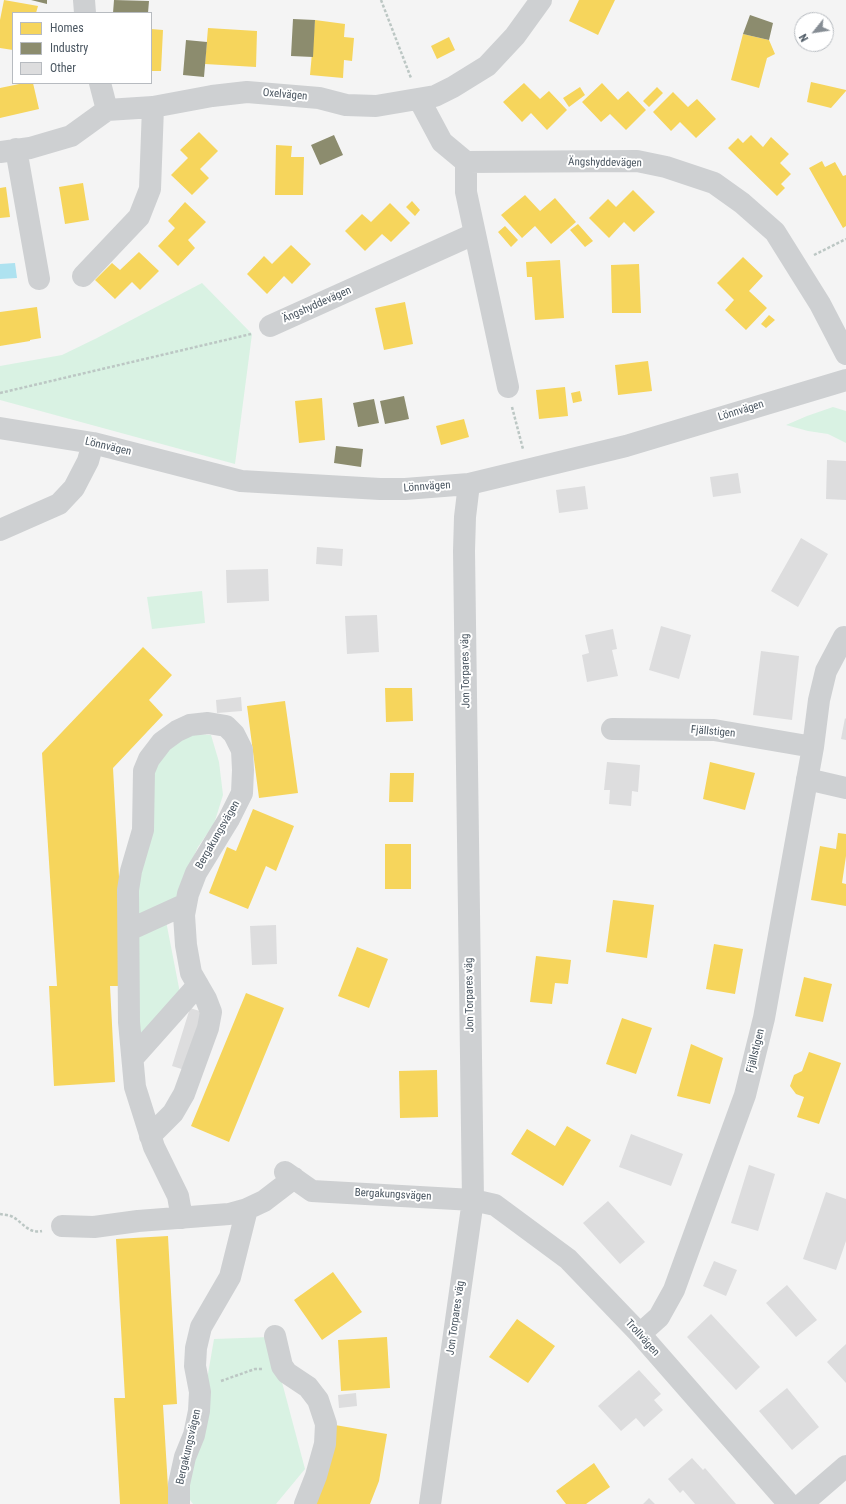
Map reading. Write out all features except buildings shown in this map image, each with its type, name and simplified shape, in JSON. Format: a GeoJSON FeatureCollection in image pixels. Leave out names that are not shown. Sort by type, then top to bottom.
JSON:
{"type":"FeatureCollection","features":[{"type":"Feature","properties":{"kind":"street"},"geometry":{"type":"LineString","coordinates":[[84,0],[85,12]]}},
{"type":"Feature","properties":{"kind":"street","name":"Oxelvägen"},"geometry":{"type":"LineString","coordinates":[[107,110],[153,107],[212,96],[247,92],[319,98],[346,105],[376,106],[419,100],[435,96],[487,66],[515,36],[541,0]]}},
{"type":"Feature","properties":{"kind":"street"},"geometry":{"type":"LineString","coordinates":[[39,279],[8,151],[30,148],[71,136],[107,110],[100,84]]}},
{"type":"Feature","properties":{"kind":"street"},"geometry":{"type":"LineString","coordinates":[[419,100],[442,142],[466,162],[466,192],[508,387]]}},
{"type":"Feature","properties":{"kind":"street"},"geometry":{"type":"LineString","coordinates":[[83,276],[139,217],[150,189],[153,107]]}},
{"type":"Feature","properties":{"kind":"street","name":"Ängshyddevägen"},"geometry":{"type":"LineString","coordinates":[[466,162],[637,162],[666,167],[714,182],[742,203],[775,232],[820,304],[846,354]]}},
{"type":"Feature","properties":{"kind":"street","name":"Ängshyddevägen"},"geometry":{"type":"LineString","coordinates":[[270,326],[474,234]]}},
{"type":"Feature","properties":{"kind":"street","name":"Lönnvägen"},"geometry":{"type":"LineString","coordinates":[[0,428],[93,443],[241,481],[397,490],[469,484],[626,446],[846,380]]}},
{"type":"Feature","properties":{"kind":"street"},"geometry":{"type":"LineString","coordinates":[[0,530],[59,504],[74,488],[88,461],[93,443]]}},
{"type":"Feature","properties":{"kind":"street","name":"Jon Torpares väg"},"geometry":{"type":"LineString","coordinates":[[430,1504],[472,1200],[464,551],[465,517],[469,484]]}},
{"type":"Feature","properties":{"kind":"street","name":"Fjällstigen"},"geometry":{"type":"LineString","coordinates":[[640,1334],[659,1317],[674,1290],[745,1094],[764,1018],[813,747],[819,700],[826,671],[844,636]]}},
{"type":"Feature","properties":{"kind":"street","name":"Bergakungsvägen"},"geometry":{"type":"LineString","coordinates":[[150,1136],[173,1114],[184,1094],[208,1028],[211,1012],[206,999],[191,973],[186,945],[184,915],[196,873],[242,793],[242,750],[234,734],[226,726],[208,723],[190,725],[177,731],[162,742],[149,759],[144,771],[143,830],[131,871],[128,890],[129,1022],[135,1086],[150,1136],[154,1147],[178,1196],[182,1218]]}},
{"type":"Feature","properties":{"kind":"street","name":"Fjällstigen"},"geometry":{"type":"LineString","coordinates":[[612,729],[714,730],[813,747]]}},
{"type":"Feature","properties":{"kind":"street"},"geometry":{"type":"LineString","coordinates":[[807,779],[846,788]]}},
{"type":"Feature","properties":{"kind":"street"},"geometry":{"type":"LineString","coordinates":[[129,930],[186,904]]}},
{"type":"Feature","properties":{"kind":"street"},"geometry":{"type":"LineString","coordinates":[[133,1058],[198,985]]}},
{"type":"Feature","properties":{"kind":"street","name":"Bergakungsvägen"},"geometry":{"type":"LineString","coordinates":[[62,1226],[94,1227],[138,1221],[229,1214],[247,1209],[264,1201],[289,1175],[312,1191],[472,1200]]}},
{"type":"Feature","properties":{"kind":"street","name":"Trollvägen"},"geometry":{"type":"LineString","coordinates":[[472,1200],[494,1205],[568,1259],[640,1334],[789,1504]]}},
{"type":"Feature","properties":{"kind":"street","name":"Bergakungsvägen"},"geometry":{"type":"LineString","coordinates":[[179,1504],[179,1484],[185,1457],[194,1435],[199,1411],[200,1392],[195,1366],[196,1348],[201,1327],[230,1277],[247,1209]]}},
{"type":"Feature","properties":{"kind":"street"},"geometry":{"type":"LineString","coordinates":[[275,1336],[282,1366],[287,1373],[308,1387],[318,1400],[326,1424],[325,1444],[316,1476],[305,1504]]}},
{"type":"Feature","properties":{"kind":"street"},"geometry":{"type":"LineString","coordinates":[[802,1504],[846,1466]]}},
{"type":"Feature","properties":{"kind":"path"},"geometry":{"type":"LineString","coordinates":[[381,0],[419,100]]}},
{"type":"Feature","properties":{"kind":"path"},"geometry":{"type":"LineString","coordinates":[[796,264],[846,239]]}},
{"type":"Feature","properties":{"kind":"path"},"geometry":{"type":"LineString","coordinates":[[0,393],[252,334],[270,326]]}},
{"type":"Feature","properties":{"kind":"path"},"geometry":{"type":"LineString","coordinates":[[508,387],[523,450]]}},
{"type":"Feature","properties":{"kind":"path"},"geometry":{"type":"LineString","coordinates":[[0,1214],[12,1216],[26,1228],[38,1232],[62,1226]]}},
{"type":"Feature","properties":{"kind":"path"},"geometry":{"type":"LineString","coordinates":[[216,1383],[255,1369]]}},
{"type":"Feature","properties":{"kind":"green space"},"geometry":{"type":"Polygon","coordinates":[[[202,283],[252,334],[235,464],[0,400],[0,366],[62,355],[202,283]]]}},
{"type":"Feature","properties":{"kind":"green space"},"geometry":{"type":"Polygon","coordinates":[[[833,407],[846,411],[846,443],[828,434],[808,431],[786,425],[807,416],[833,407]]]}},
{"type":"Feature","properties":{"kind":"green space"},"geometry":{"type":"Polygon","coordinates":[[[202,591],[205,623],[152,629],[147,597],[202,591]]]}},
{"type":"Feature","properties":{"kind":"green space"},"geometry":{"type":"Polygon","coordinates":[[[185,733],[211,735],[219,762],[223,795],[214,824],[198,847],[185,877],[178,903],[134,921],[155,760],[185,733]]]}},
{"type":"Feature","properties":{"kind":"green space"},"geometry":{"type":"Polygon","coordinates":[[[166,921],[180,993],[139,1040],[133,938],[166,921]]]}},
{"type":"Feature","properties":{"kind":"green space"},"geometry":{"type":"Polygon","coordinates":[[[270,1337],[305,1469],[276,1504],[193,1504],[187,1496],[214,1339],[270,1337]]]}},
{"type":"Feature","properties":{"kind":"water"},"geometry":{"type":"Polygon","coordinates":[[[15,263],[17,278],[0,279],[0,264],[15,263]]]}}]}
